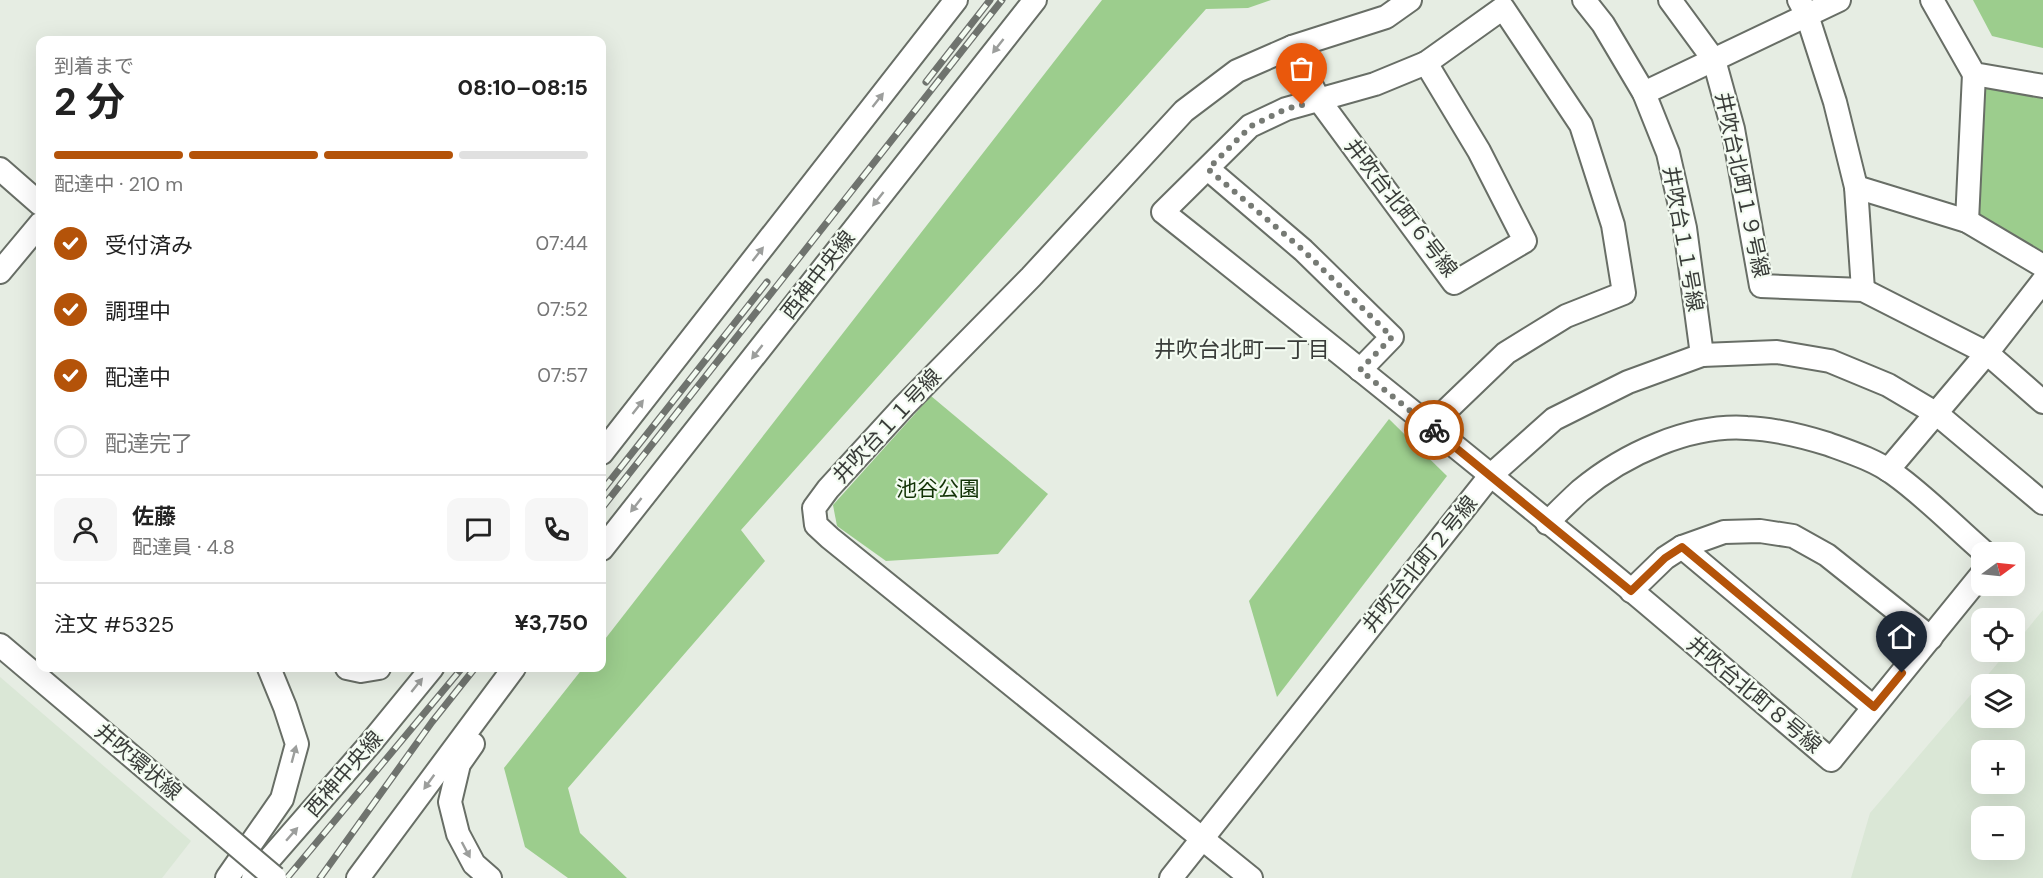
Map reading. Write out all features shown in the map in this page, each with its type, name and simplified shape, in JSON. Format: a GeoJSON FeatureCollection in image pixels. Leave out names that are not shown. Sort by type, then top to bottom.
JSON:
{"type":"FeatureCollection","features":[{"type":"Feature","properties":{"kind":"street"},"geometry":{"type":"LineString","coordinates":[[606,448],[956,0]]}},
{"type":"Feature","properties":{"kind":"street","name":"西神中央線"},"geometry":{"type":"LineString","coordinates":[[606,544],[1035,0]]}},
{"type":"Feature","properties":{"kind":"street","name":"井吹台１１号線"},"geometry":{"type":"LineString","coordinates":[[1251,878],[830,538],[816,525],[814,508],[828,489],[904,406],[1031,277],[1184,111],[1237,71],[1293,47],[1386,17],[1410,0]]}},
{"type":"Feature","properties":{"kind":"street","name":"井吹台１１号線"},"geometry":{"type":"LineString","coordinates":[[1584,0],[1603,24],[1644,93],[1668,153],[1685,228],[1702,355]]}},
{"type":"Feature","properties":{"kind":"street"},"geometry":{"type":"LineString","coordinates":[[1670,0],[1714,60]]}},
{"type":"Feature","properties":{"kind":"street"},"geometry":{"type":"LineString","coordinates":[[1644,93],[1714,60],[1803,7],[1839,0]]}},
{"type":"Feature","properties":{"kind":"street"},"geometry":{"type":"LineString","coordinates":[[1932,0],[1974,74],[1967,221]]}},
{"type":"Feature","properties":{"kind":"street"},"geometry":{"type":"LineString","coordinates":[[1803,7],[1835,102],[1856,186],[1863,290]]}},
{"type":"Feature","properties":{"kind":"street"},"geometry":{"type":"LineString","coordinates":[[1360,370],[1392,337],[1303,250],[1208,169],[1251,126],[1286,109],[1375,84],[1426,63],[1503,8],[1581,125],[1613,225],[1624,293],[1566,316],[1506,352],[1430,426]]}},
{"type":"Feature","properties":{"kind":"street","name":"井吹台北町６号線"},"geometry":{"type":"LineString","coordinates":[[1293,47],[1319,100],[1454,283],[1526,241],[1479,152],[1426,63]]}},
{"type":"Feature","properties":{"kind":"street","name":"井吹台北町１９号線"},"geometry":{"type":"LineString","coordinates":[[1714,60],[1733,129],[1761,286],[1863,290],[1987,353],[2043,402]]}},
{"type":"Feature","properties":{"kind":"street"},"geometry":{"type":"LineString","coordinates":[[1974,74],[2043,86]]}},
{"type":"Feature","properties":{"kind":"street"},"geometry":{"type":"LineString","coordinates":[[0,169],[36,200]]}},
{"type":"Feature","properties":{"kind":"street","name":"井吹台北町８号線"},"geometry":{"type":"LineString","coordinates":[[1208,169],[1163,212],[1430,426],[1631,591],[1831,760],[1971,588]]}},
{"type":"Feature","properties":{"kind":"street"},"geometry":{"type":"LineString","coordinates":[[1856,186],[1967,221],[2043,266]]}},
{"type":"Feature","properties":{"kind":"street"},"geometry":{"type":"LineString","coordinates":[[0,272],[36,229]]}},
{"type":"Feature","properties":{"kind":"street"},"geometry":{"type":"LineString","coordinates":[[1888,470],[1987,353],[2043,281]]}},
{"type":"Feature","properties":{"kind":"street","name":"井吹台北町２号線"},"geometry":{"type":"LineString","coordinates":[[1171,878],[1490,476],[1554,419],[1628,382],[1702,355],[1777,352],[1830,361],[1888,385],[1936,414],[2043,503]]}},
{"type":"Feature","properties":{"kind":"street"},"geometry":{"type":"LineString","coordinates":[[1547,523],[1581,490],[1618,464],[1659,443],[1704,431],[1746,427],[1778,431],[1811,439],[1855,454],[1888,470],[1972,542]]}},
{"type":"Feature","properties":{"kind":"street"},"geometry":{"type":"LineString","coordinates":[[1631,591],[1665,558],[1682,547],[1724,532],[1760,531],[1793,536],[1827,555],[1931,638]]}},
{"type":"Feature","properties":{"kind":"street"},"geometry":{"type":"LineString","coordinates":[[1682,547],[1874,707]]}},
{"type":"Feature","properties":{"kind":"street","name":"井吹環状線"},"geometry":{"type":"LineString","coordinates":[[0,645],[36,666]]}},
{"type":"Feature","properties":{"kind":"street"},"geometry":{"type":"LineString","coordinates":[[227,878],[282,799],[297,744],[271,672]]}},
{"type":"Feature","properties":{"kind":"street","name":"西神中央線"},"geometry":{"type":"LineString","coordinates":[[253,878],[369,746],[429,672]]}},
{"type":"Feature","properties":{"kind":"street"},"geometry":{"type":"LineString","coordinates":[[358,878],[511,672]]}},
{"type":"Feature","properties":{"kind":"street"},"geometry":{"type":"LineString","coordinates":[[490,878],[474,864],[458,834],[450,802],[459,764],[520,672]]}},
{"type":"Feature","properties":{"kind":"street","name":"井吹環状線"},"geometry":{"type":"LineString","coordinates":[[52,675],[208,821],[275,878]]}},
{"type":"Feature","properties":{"kind":"shaded area"},"geometry":{"type":"Polygon","coordinates":[[[2043,610],[2043,878],[1851,878],[1870,813],[1971,694],[1971,728],[2025,728],[2025,674],[1988,674],[1999,662],[2025,662],[2025,632],[2043,610]]]}},
{"type":"Feature","properties":{"kind":"shaded area"},"geometry":{"type":"Polygon","coordinates":[[[0,677],[191,841],[162,878],[0,878],[0,677]]]}},
{"type":"Feature","properties":{"kind":"green space"},"geometry":{"type":"Polygon","coordinates":[[[1102,0],[1271,0],[1248,8],[1206,9],[741,530],[765,561],[568,788],[580,833],[627,878],[568,878],[525,847],[504,768],[580,672],[606,672],[606,638],[1102,0]]]}},
{"type":"Feature","properties":{"kind":"green space"},"geometry":{"type":"Polygon","coordinates":[[[1973,0],[2043,0],[2043,48],[1992,36],[1973,0]]]}},
{"type":"Feature","properties":{"kind":"green space"},"geometry":{"type":"Polygon","coordinates":[[[1983,86],[2043,96],[2043,254],[1979,216],[1983,86]]]}},
{"type":"Feature","properties":{"kind":"green space","name":"池谷公園"},"geometry":{"type":"Polygon","coordinates":[[[931,396],[1048,494],[998,554],[886,561],[837,526],[833,505],[931,396]]]}},
{"type":"Feature","properties":{"kind":"green space"},"geometry":{"type":"Polygon","coordinates":[[[1389,419],[1447,476],[1277,697],[1249,601],[1389,419]]]}},
{"type":"Feature","properties":{"kind":"railway"},"geometry":{"type":"LineString","coordinates":[[926,82],[990,0]]}},
{"type":"Feature","properties":{"kind":"railway"},"geometry":{"type":"LineString","coordinates":[[606,503],[1002,0]]}},
{"type":"Feature","properties":{"kind":"railway"},"geometry":{"type":"LineString","coordinates":[[606,486],[767,282]]}},
{"type":"Feature","properties":{"kind":"railway"},"geometry":{"type":"LineString","coordinates":[[287,878],[459,672]]}},
{"type":"Feature","properties":{"kind":"railway"},"geometry":{"type":"LineString","coordinates":[[320,878],[432,722],[472,672]]}},
{"type":"Feature","properties":{"kind":"way so far"},"geometry":{"type":"LineString","coordinates":[[1302,105],[1286,109],[1251,126],[1208,169],[1303,250],[1392,337],[1360,370],[1434,430]]}},
{"type":"Feature","properties":{"kind":"district","name":"井吹台北町一丁目"},"geometry":{"type":"Point","coordinates":[1242,349]}},
{"type":"Feature","properties":{"kind":"route"},"geometry":{"type":"LineString","coordinates":[[1434,430],[1631,591],[1665,558],[1682,547],[1874,707],[1902,673]]}}]}
